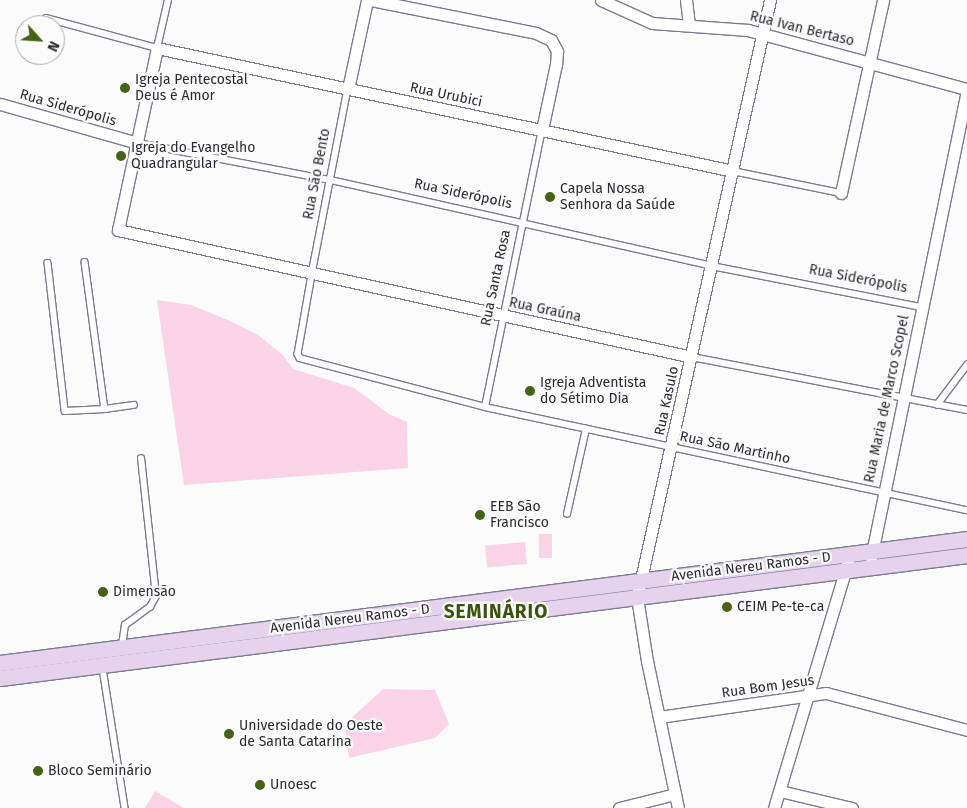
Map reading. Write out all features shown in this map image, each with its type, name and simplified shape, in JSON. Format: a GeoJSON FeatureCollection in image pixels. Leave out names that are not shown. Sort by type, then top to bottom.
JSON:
{"type":"FeatureCollection","features":[{"type":"Feature","properties":{"kind":"street","name":"Rua São Bento"},"geometry":{"type":"LineString","coordinates":[[348,89],[367,0]]}},
{"type":"Feature","properties":{"kind":"street","name":"Rua Santa Rosa"},"geometry":{"type":"LineString","coordinates":[[371,0],[536,33],[551,40],[557,51],[557,57],[542,130]]}},
{"type":"Feature","properties":{"kind":"street","name":"Rua Ivan Bertaso"},"geometry":{"type":"LineString","coordinates":[[601,0],[652,24],[763,34],[870,61],[967,90]]}},
{"type":"Feature","properties":{"kind":"street"},"geometry":{"type":"LineString","coordinates":[[686,0],[689,26]]}},
{"type":"Feature","properties":{"kind":"street","name":"Rua Kasulo"},"geometry":{"type":"LineString","coordinates":[[678,808],[637,597],[734,171],[770,0]]}},
{"type":"Feature","properties":{"kind":"street"},"geometry":{"type":"LineString","coordinates":[[840,193],[883,0]]}},
{"type":"Feature","properties":{"kind":"street","name":"Rua Urubici"},"geometry":{"type":"LineString","coordinates":[[157,48],[734,171]]}},
{"type":"Feature","properties":{"kind":"street"},"geometry":{"type":"LineString","coordinates":[[138,143],[157,48]]}},
{"type":"Feature","properties":{"kind":"street","name":"Rua Maria de Marco Scopel"},"geometry":{"type":"LineString","coordinates":[[869,568],[883,492],[967,90]]}},
{"type":"Feature","properties":{"kind":"street","name":"Rua Siderópolis"},"geometry":{"type":"LineString","coordinates":[[0,104],[138,143]]}},
{"type":"Feature","properties":{"kind":"street","name":"Rua Graúna"},"geometry":{"type":"LineString","coordinates":[[138,143],[118,230],[312,275],[692,357]]}},
{"type":"Feature","properties":{"kind":"street","name":"Avenida Nereu Ramos - D"},"geometry":{"type":"LineString","coordinates":[[322,630],[642,581],[967,539]]}},
{"type":"Feature","properties":{"kind":"street"},"geometry":{"type":"LineString","coordinates":[[774,808],[850,555]]}},
{"type":"Feature","properties":{"kind":"street","name":"Avenida Nereu Ramos - D"},"geometry":{"type":"LineString","coordinates":[[0,663],[66,662],[102,664],[232,641],[637,597],[967,555]]}},
{"type":"Feature","properties":{"kind":"street","name":"Avenida Nereu Ramos - D"},"geometry":{"type":"LineString","coordinates":[[102,664],[122,648],[232,641]]}},
{"type":"Feature","properties":{"kind":"street","name":"Avenida Nereu Ramos - D"},"geometry":{"type":"LineString","coordinates":[[0,678],[66,662]]}},
{"type":"Feature","properties":{"kind":"street","name":"Rua Bom Jesus"},"geometry":{"type":"LineString","coordinates":[[659,717],[808,696],[835,695],[967,730]]}},
{"type":"Feature","properties":{"kind":"street"},"geometry":{"type":"LineString","coordinates":[[780,791],[852,808]]}},
{"type":"Feature","properties":{"kind":"street"},"geometry":{"type":"LineString","coordinates":[[619,808],[675,794]]}},
{"type":"Feature","properties":{"kind":"lane"},"geometry":{"type":"LineString","coordinates":[[157,48],[168,0]]}},
{"type":"Feature","properties":{"kind":"lane","name":"Rua Urubici"},"geometry":{"type":"LineString","coordinates":[[65,23],[157,48]]}},
{"type":"Feature","properties":{"kind":"lane","name":"Rua São Bento"},"geometry":{"type":"LineString","coordinates":[[298,354],[348,89]]}},
{"type":"Feature","properties":{"kind":"lane","name":"Rua Santa Rosa"},"geometry":{"type":"LineString","coordinates":[[485,407],[542,130]]}},
{"type":"Feature","properties":{"kind":"lane","name":"Rua Siderópolis"},"geometry":{"type":"LineString","coordinates":[[138,143],[331,180],[712,266],[921,307]]}},
{"type":"Feature","properties":{"kind":"lane","name":"Rua Urubici"},"geometry":{"type":"LineString","coordinates":[[734,171],[840,193]]}},
{"type":"Feature","properties":{"kind":"lane"},"geometry":{"type":"LineString","coordinates":[[84,262],[104,409]]}},
{"type":"Feature","properties":{"kind":"lane"},"geometry":{"type":"LineString","coordinates":[[48,263],[65,411],[134,405]]}},
{"type":"Feature","properties":{"kind":"lane","name":"Rua São Martinho"},"geometry":{"type":"LineString","coordinates":[[298,354],[304,361],[485,407],[967,510]]}},
{"type":"Feature","properties":{"kind":"lane","name":"Rua Graúna"},"geometry":{"type":"LineString","coordinates":[[692,357],[967,410]]}},
{"type":"Feature","properties":{"kind":"lane"},"geometry":{"type":"LineString","coordinates":[[937,405],[967,365]]}},
{"type":"Feature","properties":{"kind":"lane"},"geometry":{"type":"LineString","coordinates":[[567,514],[586,429]]}},
{"type":"Feature","properties":{"kind":"lane"},"geometry":{"type":"LineString","coordinates":[[122,648],[125,625],[150,607],[156,596],[141,459]]}},
{"type":"Feature","properties":{"kind":"lane"},"geometry":{"type":"LineString","coordinates":[[102,664],[126,808]]}},
{"type":"Feature","properties":{"kind":"shaded area"},"geometry":{"type":"Polygon","coordinates":[[[157,300],[191,305],[228,320],[258,335],[283,355],[293,369],[354,388],[389,414],[407,422],[408,468],[184,485],[157,300]]]}},
{"type":"Feature","properties":{"kind":"shaded area"},"geometry":{"type":"Polygon","coordinates":[[[539,534],[552,534],[552,558],[539,558],[539,534]]]}},
{"type":"Feature","properties":{"kind":"shaded area"},"geometry":{"type":"Polygon","coordinates":[[[525,542],[527,564],[487,567],[485,545],[525,542]]]}},
{"type":"Feature","properties":{"kind":"shaded area"},"geometry":{"type":"Polygon","coordinates":[[[383,689],[435,690],[449,724],[435,738],[349,758],[345,724],[383,689]]]}},
{"type":"Feature","properties":{"kind":"shaded area"},"geometry":{"type":"Polygon","coordinates":[[[155,791],[184,808],[145,808],[155,791]]]}},
{"type":"Feature","properties":{"kind":"place","name":"Igreja Pentecostal Deus é Amor"},"geometry":{"type":"Point","coordinates":[125,88]}},
{"type":"Feature","properties":{"kind":"place","name":"Igreja do Evangelho Quadrangular"},"geometry":{"type":"Point","coordinates":[121,156]}},
{"type":"Feature","properties":{"kind":"place","name":"Capela Nossa Senhora da Saúde"},"geometry":{"type":"Point","coordinates":[550,197]}},
{"type":"Feature","properties":{"kind":"place","name":"Igreja Adventista do Sétimo Dia"},"geometry":{"type":"Point","coordinates":[530,391]}},
{"type":"Feature","properties":{"kind":"place","name":"EEB São Francisco"},"geometry":{"type":"Point","coordinates":[480,515]}},
{"type":"Feature","properties":{"kind":"place","name":"Dimensão"},"geometry":{"type":"Point","coordinates":[103,592]}},
{"type":"Feature","properties":{"kind":"place","name":"CEIM Pe-te-ca"},"geometry":{"type":"Point","coordinates":[727,607]}},
{"type":"Feature","properties":{"kind":"place","name":"Universidade do Oeste de Santa Catarina"},"geometry":{"type":"Point","coordinates":[229,734]}},
{"type":"Feature","properties":{"kind":"place","name":"Bloco Seminário"},"geometry":{"type":"Point","coordinates":[38,771]}},
{"type":"Feature","properties":{"kind":"place","name":"Unoesc"},"geometry":{"type":"Point","coordinates":[260,785]}},
{"type":"Feature","properties":{"kind":"district","name":"SEMINÁRIO"},"geometry":{"type":"Point","coordinates":[496,612]}}]}
